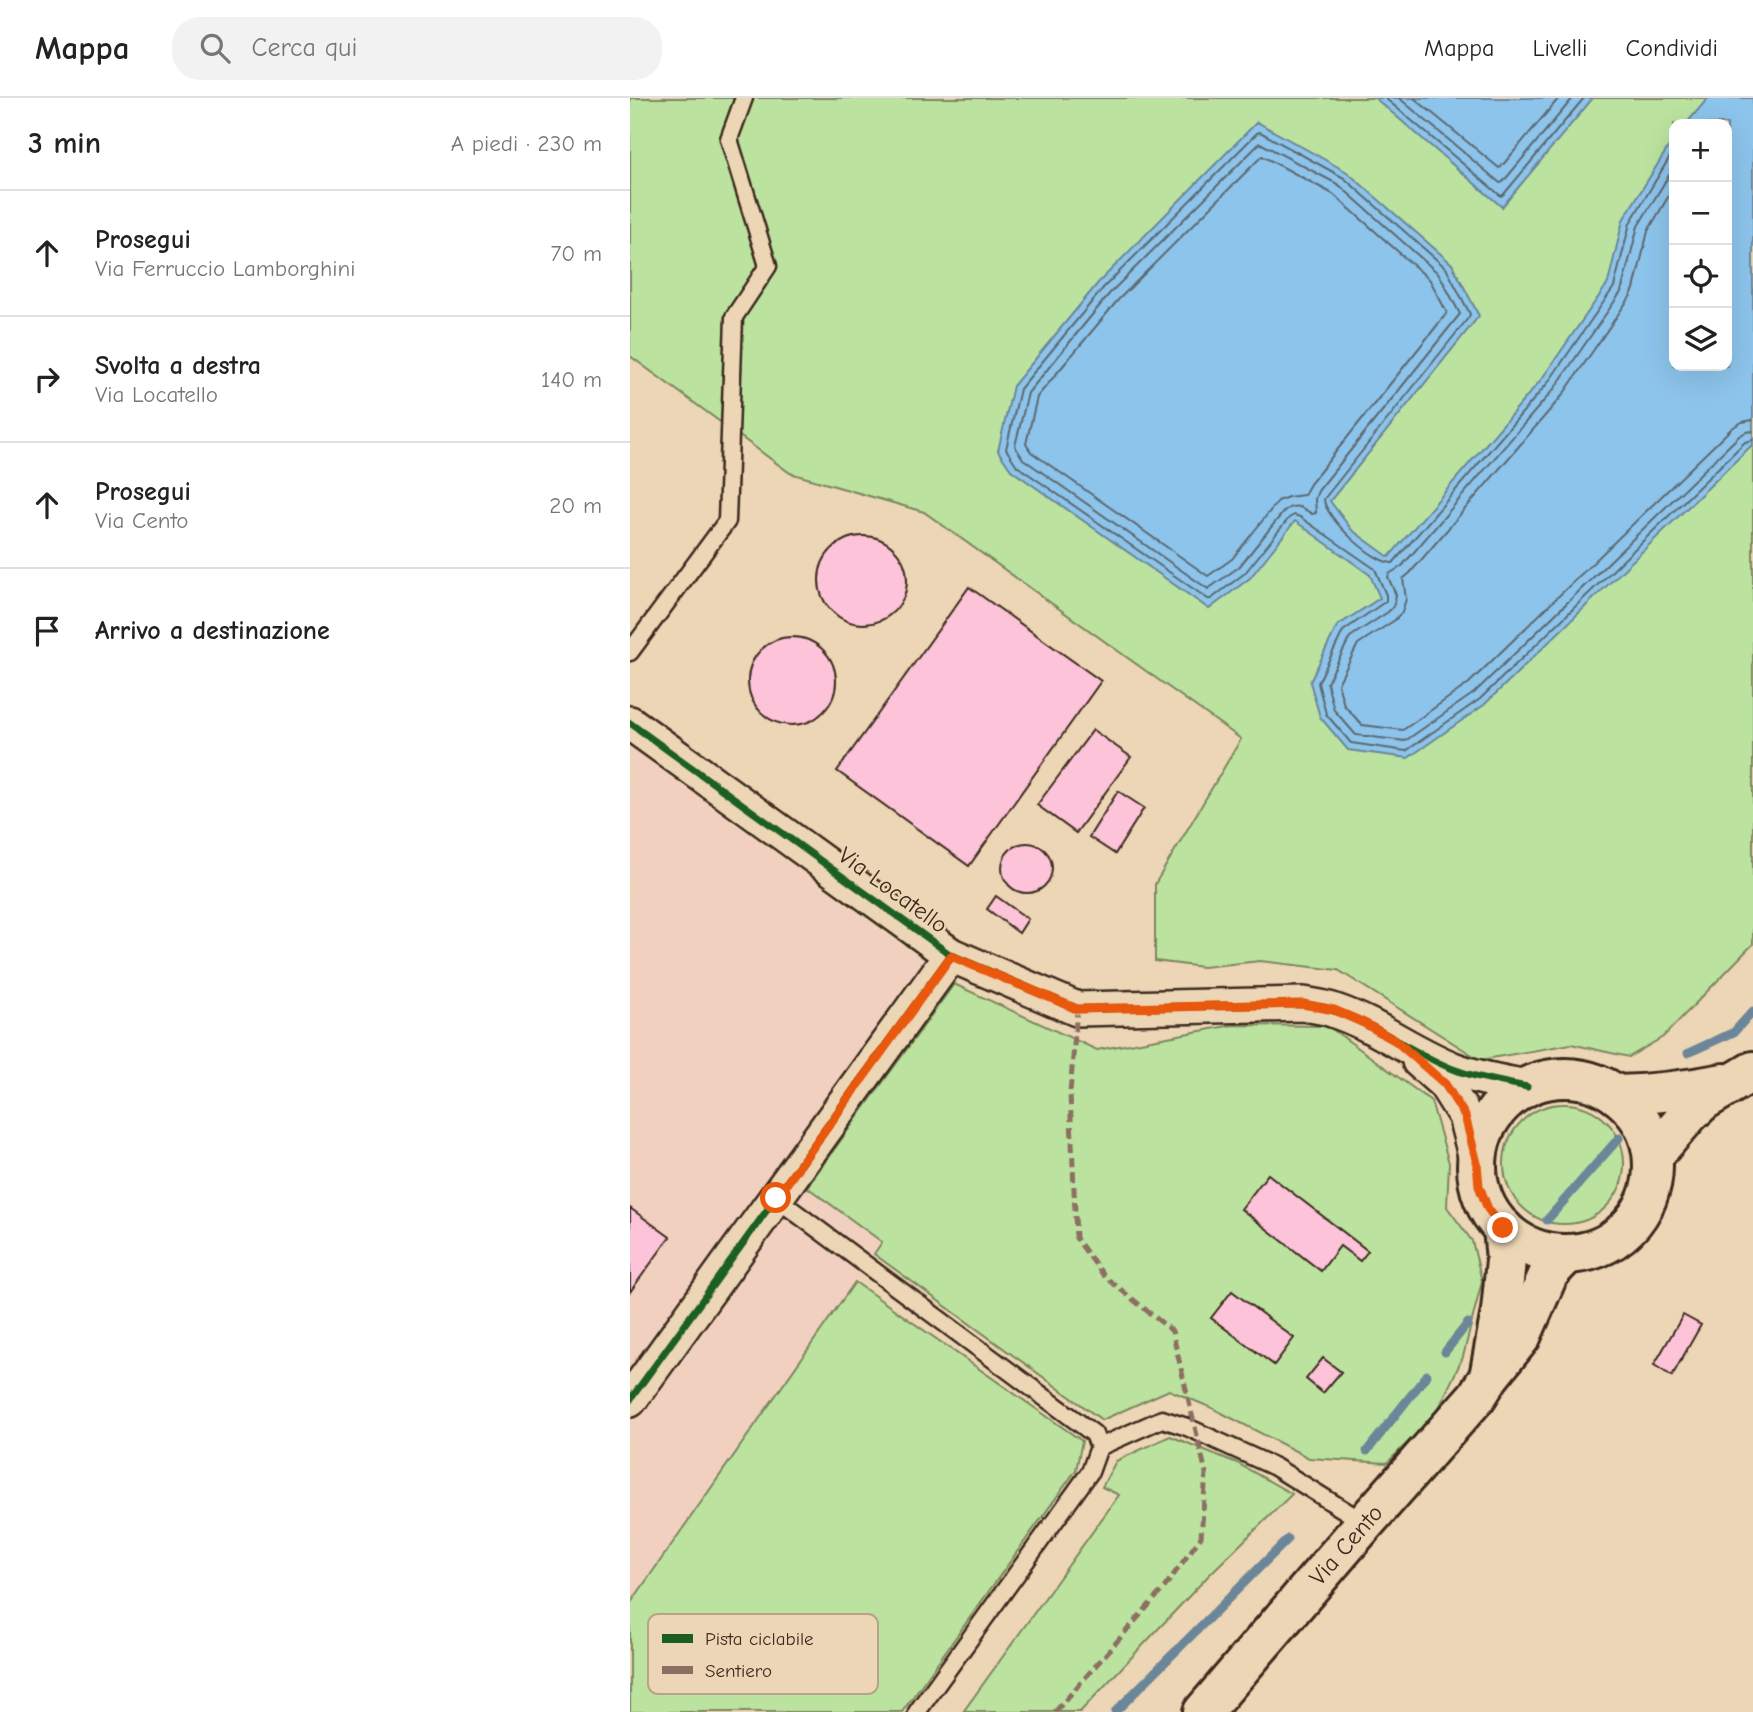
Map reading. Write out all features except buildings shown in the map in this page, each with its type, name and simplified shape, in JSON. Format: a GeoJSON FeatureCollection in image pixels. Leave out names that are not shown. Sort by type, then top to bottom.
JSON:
{"type":"FeatureCollection","features":[{"type":"Feature","properties":{"kind":"main road","name":"Via Cento"},"geometry":{"type":"LineString","coordinates":[[1617,1095],[1691,1090],[1744,1076]]}},
{"type":"Feature","properties":{"kind":"main road","name":"Via Cento"},"geometry":{"type":"LineString","coordinates":[[1653,1156],[1703,1101],[1744,1076]]}},
{"type":"Feature","properties":{"kind":"main road","name":"Via Cento"},"geometry":{"type":"LineString","coordinates":[[1573,1078],[1596,1084],[1617,1095],[1635,1112],[1647,1133],[1653,1156],[1653,1181],[1645,1204],[1632,1224],[1614,1240],[1591,1251],[1567,1254],[1543,1252],[1521,1242],[1503,1228],[1488,1209],[1479,1186],[1477,1163],[1481,1139],[1491,1118],[1507,1100],[1527,1087],[1549,1080],[1573,1078]]}},
{"type":"Feature","properties":{"kind":"main road","name":"Via Cento"},"geometry":{"type":"LineString","coordinates":[[1489,1377],[1501,1311],[1506,1260],[1503,1228]]}},
{"type":"Feature","properties":{"kind":"main road","name":"Via Cento"},"geometry":{"type":"LineString","coordinates":[[1203,1712],[1477,1396],[1521,1337],[1549,1273],[1567,1254]]}},
{"type":"Feature","properties":{"kind":"street","name":"Via Locatello"},"geometry":{"type":"LineString","coordinates":[[630,723],[951,956],[1077,1009],[1303,1004],[1334,1010],[1453,1069],[1527,1087]]}},
{"type":"Feature","properties":{"kind":"street"},"geometry":{"type":"LineString","coordinates":[[630,1400],[951,956]]}},
{"type":"Feature","properties":{"kind":"street","name":"Via Locatello"},"geometry":{"type":"LineString","coordinates":[[1396,1041],[1445,1084],[1465,1116],[1477,1163]]}},
{"type":"Feature","properties":{"kind":"lane"},"geometry":{"type":"LineString","coordinates":[[630,652],[727,521],[734,317],[768,266],[729,139],[744,98]]}},
{"type":"Feature","properties":{"kind":"lane"},"geometry":{"type":"LineString","coordinates":[[776,1198],[1094,1434],[1099,1447],[1090,1472],[917,1712]]}},
{"type":"Feature","properties":{"kind":"lane"},"geometry":{"type":"LineString","coordinates":[[1099,1447],[1162,1419],[1196,1431],[1275,1467],[1365,1523]]}},
{"type":"Feature","properties":{"kind":"shaded area"},"geometry":{"type":"Polygon","coordinates":[[[630,746],[954,984],[807,1187],[882,1243],[630,1604],[630,746]]]}},
{"type":"Feature","properties":{"kind":"green space"},"geometry":{"type":"Polygon","coordinates":[[[630,98],[1753,98],[1753,944],[1663,1037],[1629,1057],[1571,1044],[1480,1060],[1338,970],[1260,961],[1203,967],[1155,961],[1155,884],[1241,739],[924,512],[790,473],[630,356],[630,98]]]}},
{"type":"Feature","properties":{"kind":"green space"},"geometry":{"type":"Polygon","coordinates":[[[954,984],[1097,1050],[1233,1025],[1328,1026],[1431,1101],[1449,1163],[1447,1207],[1472,1241],[1482,1281],[1463,1357],[1436,1414],[1387,1463],[1309,1458],[1212,1408],[1169,1390],[1102,1420],[874,1254],[882,1242],[807,1187],[954,984]]]}},
{"type":"Feature","properties":{"kind":"green space"},"geometry":{"type":"Polygon","coordinates":[[[1564,1104],[1587,1108],[1607,1121],[1620,1141],[1624,1164],[1620,1187],[1607,1207],[1587,1220],[1564,1224],[1541,1220],[1521,1207],[1508,1187],[1504,1164],[1508,1141],[1521,1121],[1541,1108],[1564,1104]]]}},
{"type":"Feature","properties":{"kind":"green space"},"geometry":{"type":"Polygon","coordinates":[[[855,1282],[1082,1441],[1076,1470],[902,1712],[630,1712],[630,1604],[855,1282]]]}},
{"type":"Feature","properties":{"kind":"green space"},"geometry":{"type":"Polygon","coordinates":[[[1170,1436],[1237,1463],[1292,1494],[1209,1575],[1080,1712],[963,1712],[1119,1495],[1102,1487],[1116,1461],[1170,1436]]]}},
{"type":"Feature","properties":{"kind":"water"},"geometry":{"type":"Polygon","coordinates":[[[1375,98],[1593,98],[1502,207],[1375,98]]]}},
{"type":"Feature","properties":{"kind":"water"},"geometry":{"type":"Polygon","coordinates":[[[1708,98],[1753,98],[1753,444],[1484,705],[1408,758],[1348,750],[1320,717],[1310,682],[1337,626],[1380,598],[1370,575],[1295,521],[1250,578],[1209,609],[1011,470],[998,451],[1013,386],[1098,283],[1257,122],[1347,172],[1452,264],[1479,316],[1330,501],[1352,530],[1389,557],[1541,380],[1608,283],[1623,220],[1669,146],[1669,371],[1732,371],[1732,119],[1690,119],[1708,98]]]}},
{"type":"Feature","properties":{"kind":"waterway"},"geometry":{"type":"LineString","coordinates":[[1688,1053],[1734,1032],[1753,1011]]}},
{"type":"Feature","properties":{"kind":"waterway"},"geometry":{"type":"LineString","coordinates":[[1547,1220],[1619,1138]]}},
{"type":"Feature","properties":{"kind":"waterway"},"geometry":{"type":"LineString","coordinates":[[1445,1352],[1468,1323]]}},
{"type":"Feature","properties":{"kind":"waterway"},"geometry":{"type":"LineString","coordinates":[[1367,1451],[1427,1375]]}},
{"type":"Feature","properties":{"kind":"waterway"},"geometry":{"type":"LineString","coordinates":[[1115,1712],[1288,1539]]}},
{"type":"Feature","properties":{"kind":"marked path"},"geometry":{"type":"LineString","coordinates":[[1055,1712],[1164,1588],[1201,1537],[1206,1473],[1172,1331],[1104,1276],[1076,1238],[1070,1093],[1077,1009]]}},
{"type":"Feature","properties":{"kind":"cycle path"},"geometry":{"type":"LineString","coordinates":[[630,723],[951,955],[1077,1009],[1303,1004],[1315,1006],[1350,1017],[1453,1069],[1527,1087]]}},
{"type":"Feature","properties":{"kind":"cycle path"},"geometry":{"type":"LineString","coordinates":[[630,1400],[951,955]]}},
{"type":"Feature","properties":{"kind":"route"},"geometry":{"type":"LineString","coordinates":[[776,1198],[951,956],[1077,1009],[1303,1004],[1334,1010],[1364,1023],[1396,1041],[1445,1084],[1465,1116],[1477,1163],[1479,1186],[1488,1209],[1503,1228]]}}]}
